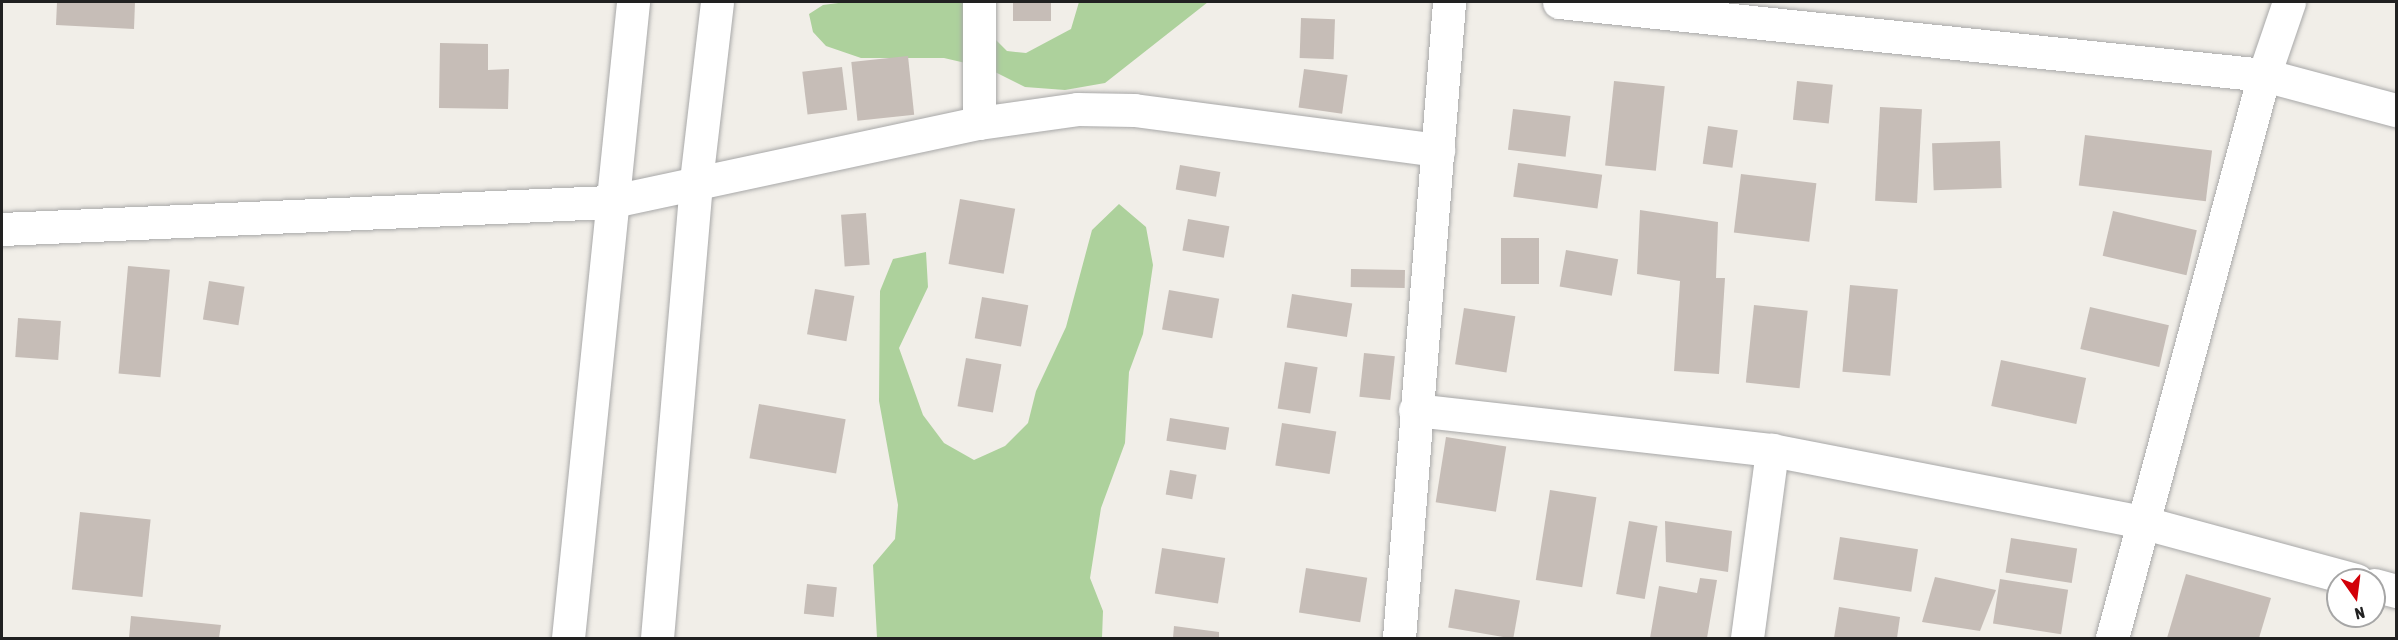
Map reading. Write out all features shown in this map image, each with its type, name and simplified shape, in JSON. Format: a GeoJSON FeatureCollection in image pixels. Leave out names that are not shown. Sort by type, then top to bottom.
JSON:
{"type":"FeatureCollection","features":[{"type":"Feature","properties":{"kind":"street"},"geometry":{"type":"LineString","coordinates":[[568,639],[609,202],[633,2]]}},
{"type":"Feature","properties":{"kind":"street"},"geometry":{"type":"LineString","coordinates":[[657,639],[696,181],[717,2]]}},
{"type":"Feature","properties":{"kind":"street"},"geometry":{"type":"LineString","coordinates":[[979,2],[979,123]]}},
{"type":"Feature","properties":{"kind":"street"},"geometry":{"type":"LineString","coordinates":[[1398,639],[1449,2]]}},
{"type":"Feature","properties":{"kind":"street"},"geometry":{"type":"LineString","coordinates":[[1559,2],[2264,75],[2397,110]]}},
{"type":"Feature","properties":{"kind":"street"},"geometry":{"type":"LineString","coordinates":[[2112,639],[2141,522],[2264,75],[2289,2]]}},
{"type":"Feature","properties":{"kind":"street"},"geometry":{"type":"LineString","coordinates":[[2,229],[609,202],[696,181],[979,123],[1077,109],[1134,110],[1438,150]]}},
{"type":"Feature","properties":{"kind":"street"},"geometry":{"type":"LineString","coordinates":[[1415,410],[1772,450],[2141,522],[2326,572]]}},
{"type":"Feature","properties":{"kind":"street"},"geometry":{"type":"LineString","coordinates":[[1747,639],[1772,450]]}},
{"type":"Feature","properties":{"kind":"green space"},"geometry":{"type":"Polygon","coordinates":[[[846,2],[995,2],[995,39],[1007,51],[1026,53],[1071,29],[1079,2],[1208,2],[1105,83],[1065,90],[1025,87],[987,68],[944,58],[861,58],[826,46],[813,32],[809,14],[823,5],[846,2]]]}},
{"type":"Feature","properties":{"kind":"green space"},"geometry":{"type":"Polygon","coordinates":[[[1119,204],[1146,227],[1153,265],[1143,334],[1129,372],[1125,443],[1101,508],[1090,578],[1103,611],[1102,638],[877,638],[873,565],[895,539],[898,505],[879,401],[880,291],[893,259],[926,252],[928,287],[899,348],[923,415],[944,443],[974,460],[1005,446],[1028,423],[1036,391],[1066,327],[1092,230],[1119,204]]]}},
{"type":"Feature","properties":{"kind":"building"},"geometry":{"type":"Polygon","coordinates":[[[57,2],[135,2],[134,29],[56,25],[57,2]]]}},
{"type":"Feature","properties":{"kind":"building"},"geometry":{"type":"Polygon","coordinates":[[[1013,2],[1051,2],[1051,21],[1013,21],[1013,2]]]}},
{"type":"Feature","properties":{"kind":"building"},"geometry":{"type":"Polygon","coordinates":[[[1301,18],[1335,19],[1334,59],[1300,58],[1301,18]]]}},
{"type":"Feature","properties":{"kind":"building"},"geometry":{"type":"Polygon","coordinates":[[[440,43],[488,44],[488,70],[509,69],[508,109],[439,108],[440,43]]]}},
{"type":"Feature","properties":{"kind":"building"},"geometry":{"type":"Polygon","coordinates":[[[908,56],[914,115],[857,121],[851,62],[908,56]]]}},
{"type":"Feature","properties":{"kind":"building"},"geometry":{"type":"Polygon","coordinates":[[[842,67],[847,110],[808,115],[802,72],[842,67]]]}},
{"type":"Feature","properties":{"kind":"building"},"geometry":{"type":"Polygon","coordinates":[[[1304,69],[1348,75],[1342,114],[1299,108],[1304,69]]]}},
{"type":"Feature","properties":{"kind":"building"},"geometry":{"type":"Polygon","coordinates":[[[1614,81],[1665,86],[1656,171],[1605,166],[1614,81]]]}},
{"type":"Feature","properties":{"kind":"building"},"geometry":{"type":"Polygon","coordinates":[[[1797,81],[1833,85],[1829,124],[1793,120],[1797,81]]]}},
{"type":"Feature","properties":{"kind":"building"},"geometry":{"type":"Polygon","coordinates":[[[1880,107],[1922,109],[1917,203],[1875,201],[1880,107]]]}},
{"type":"Feature","properties":{"kind":"building"},"geometry":{"type":"Polygon","coordinates":[[[1513,109],[1571,116],[1566,157],[1508,150],[1513,109]]]}},
{"type":"Feature","properties":{"kind":"building"},"geometry":{"type":"Polygon","coordinates":[[[1708,126],[1738,130],[1732,168],[1703,164],[1708,126]]]}},
{"type":"Feature","properties":{"kind":"building"},"geometry":{"type":"Polygon","coordinates":[[[2085,135],[2212,151],[2206,201],[2079,186],[2085,135]]]}},
{"type":"Feature","properties":{"kind":"building"},"geometry":{"type":"Polygon","coordinates":[[[2000,141],[2002,188],[1934,190],[1932,143],[2000,141]]]}},
{"type":"Feature","properties":{"kind":"building"},"geometry":{"type":"Polygon","coordinates":[[[1518,163],[1602,175],[1597,208],[1513,197],[1518,163]]]}},
{"type":"Feature","properties":{"kind":"building"},"geometry":{"type":"Polygon","coordinates":[[[1180,165],[1220,172],[1216,197],[1176,190],[1180,165]]]}},
{"type":"Feature","properties":{"kind":"building"},"geometry":{"type":"Polygon","coordinates":[[[1741,174],[1816,183],[1809,242],[1734,233],[1741,174]]]}},
{"type":"Feature","properties":{"kind":"building"},"geometry":{"type":"Polygon","coordinates":[[[960,199],[1015,209],[1004,274],[949,264],[960,199]]]}},
{"type":"Feature","properties":{"kind":"building"},"geometry":{"type":"Polygon","coordinates":[[[1640,210],[1718,222],[1716,278],[1725,278],[1719,374],[1674,371],[1680,281],[1637,274],[1640,210]]]}},
{"type":"Feature","properties":{"kind":"building"},"geometry":{"type":"Polygon","coordinates":[[[2113,211],[2197,230],[2186,275],[2103,256],[2113,211]]]}},
{"type":"Feature","properties":{"kind":"building"},"geometry":{"type":"Polygon","coordinates":[[[866,213],[870,265],[845,267],[841,215],[866,213]]]}},
{"type":"Feature","properties":{"kind":"building"},"geometry":{"type":"Polygon","coordinates":[[[1188,219],[1229,226],[1224,258],[1182,251],[1188,219]]]}},
{"type":"Feature","properties":{"kind":"building"},"geometry":{"type":"Polygon","coordinates":[[[1501,238],[1539,238],[1539,284],[1501,284],[1501,238]]]}},
{"type":"Feature","properties":{"kind":"building"},"geometry":{"type":"Polygon","coordinates":[[[1566,250],[1618,259],[1612,296],[1560,286],[1566,250]]]}},
{"type":"Feature","properties":{"kind":"building"},"geometry":{"type":"Polygon","coordinates":[[[128,266],[170,270],[160,377],[119,374],[128,266]]]}},
{"type":"Feature","properties":{"kind":"building"},"geometry":{"type":"Polygon","coordinates":[[[1351,269],[1405,270],[1405,288],[1351,287],[1351,269]]]}},
{"type":"Feature","properties":{"kind":"building"},"geometry":{"type":"Polygon","coordinates":[[[209,281],[245,287],[238,325],[203,320],[209,281]]]}},
{"type":"Feature","properties":{"kind":"building"},"geometry":{"type":"Polygon","coordinates":[[[1850,285],[1898,289],[1890,376],[1842,372],[1850,285]]]}},
{"type":"Feature","properties":{"kind":"building"},"geometry":{"type":"Polygon","coordinates":[[[815,289],[854,296],[846,341],[807,334],[815,289]]]}},
{"type":"Feature","properties":{"kind":"building"},"geometry":{"type":"Polygon","coordinates":[[[1169,290],[1219,299],[1212,338],[1162,329],[1169,290]]]}},
{"type":"Feature","properties":{"kind":"building"},"geometry":{"type":"Polygon","coordinates":[[[1292,294],[1352,304],[1347,337],[1287,328],[1292,294]]]}},
{"type":"Feature","properties":{"kind":"building"},"geometry":{"type":"Polygon","coordinates":[[[982,297],[1028,305],[1021,347],[975,338],[982,297]]]}},
{"type":"Feature","properties":{"kind":"building"},"geometry":{"type":"Polygon","coordinates":[[[1754,305],[1808,311],[1800,388],[1746,383],[1754,305]]]}},
{"type":"Feature","properties":{"kind":"building"},"geometry":{"type":"Polygon","coordinates":[[[2090,307],[2169,325],[2159,367],[2080,349],[2090,307]]]}},
{"type":"Feature","properties":{"kind":"building"},"geometry":{"type":"Polygon","coordinates":[[[1464,308],[1515,316],[1506,372],[1455,364],[1464,308]]]}},
{"type":"Feature","properties":{"kind":"building"},"geometry":{"type":"Polygon","coordinates":[[[18,318],[61,321],[58,360],[15,357],[18,318]]]}},
{"type":"Feature","properties":{"kind":"building"},"geometry":{"type":"Polygon","coordinates":[[[1364,353],[1395,356],[1390,400],[1359,397],[1364,353]]]}},
{"type":"Feature","properties":{"kind":"building"},"geometry":{"type":"Polygon","coordinates":[[[966,358],[1001,364],[993,413],[957,406],[966,358]]]}},
{"type":"Feature","properties":{"kind":"building"},"geometry":{"type":"Polygon","coordinates":[[[2001,360],[2086,378],[2076,424],[1991,406],[2001,360]]]}},
{"type":"Feature","properties":{"kind":"building"},"geometry":{"type":"Polygon","coordinates":[[[1285,362],[1318,367],[1310,414],[1278,408],[1285,362]]]}},
{"type":"Feature","properties":{"kind":"building"},"geometry":{"type":"Polygon","coordinates":[[[759,404],[846,419],[836,473],[749,458],[759,404]]]}},
{"type":"Feature","properties":{"kind":"building"},"geometry":{"type":"Polygon","coordinates":[[[1170,418],[1229,427],[1226,450],[1166,441],[1170,418]]]}},
{"type":"Feature","properties":{"kind":"building"},"geometry":{"type":"Polygon","coordinates":[[[1282,423],[1336,432],[1330,474],[1275,465],[1282,423]]]}},
{"type":"Feature","properties":{"kind":"building"},"geometry":{"type":"Polygon","coordinates":[[[1446,437],[1506,447],[1496,512],[1436,502],[1446,437]]]}},
{"type":"Feature","properties":{"kind":"building"},"geometry":{"type":"Polygon","coordinates":[[[1170,470],[1197,475],[1192,499],[1166,495],[1170,470]]]}},
{"type":"Feature","properties":{"kind":"building"},"geometry":{"type":"Polygon","coordinates":[[[1550,490],[1596,497],[1582,587],[1536,580],[1550,490]]]}},
{"type":"Feature","properties":{"kind":"building"},"geometry":{"type":"Polygon","coordinates":[[[80,512],[151,519],[142,597],[72,590],[80,512]]]}},
{"type":"Feature","properties":{"kind":"building"},"geometry":{"type":"Polygon","coordinates":[[[1629,521],[1658,526],[1645,599],[1616,594],[1629,521]]]}},
{"type":"Feature","properties":{"kind":"building"},"geometry":{"type":"Polygon","coordinates":[[[1665,521],[1732,531],[1728,572],[1666,562],[1665,521]]]}},
{"type":"Feature","properties":{"kind":"building"},"geometry":{"type":"Polygon","coordinates":[[[1840,537],[1918,549],[1911,592],[1833,579],[1840,537]]]}},
{"type":"Feature","properties":{"kind":"building"},"geometry":{"type":"Polygon","coordinates":[[[2011,538],[2077,548],[2072,583],[2006,573],[2011,538]]]}},
{"type":"Feature","properties":{"kind":"building"},"geometry":{"type":"Polygon","coordinates":[[[1162,548],[1225,558],[1218,603],[1155,593],[1162,548]]]}},
{"type":"Feature","properties":{"kind":"building"},"geometry":{"type":"Polygon","coordinates":[[[1306,568],[1367,578],[1360,622],[1299,612],[1306,568]]]}},
{"type":"Feature","properties":{"kind":"building"},"geometry":{"type":"Polygon","coordinates":[[[2186,574],[2271,598],[2259,638],[2167,638],[2186,574]]]}},
{"type":"Feature","properties":{"kind":"building"},"geometry":{"type":"Polygon","coordinates":[[[1935,577],[1996,590],[1980,631],[1922,622],[1935,577]]]}},
{"type":"Feature","properties":{"kind":"building"},"geometry":{"type":"Polygon","coordinates":[[[1700,578],[1717,580],[1707,638],[1650,638],[1659,586],[1697,593],[1700,578]]]}},
{"type":"Feature","properties":{"kind":"building"},"geometry":{"type":"Polygon","coordinates":[[[2000,579],[2068,590],[2061,634],[1993,623],[2000,579]]]}},
{"type":"Feature","properties":{"kind":"building"},"geometry":{"type":"Polygon","coordinates":[[[807,584],[837,587],[834,617],[804,614],[807,584]]]}},
{"type":"Feature","properties":{"kind":"building"},"geometry":{"type":"Polygon","coordinates":[[[1455,589],[1520,600],[1513,638],[1448,627],[1455,589]]]}},
{"type":"Feature","properties":{"kind":"building"},"geometry":{"type":"Polygon","coordinates":[[[1839,607],[1900,617],[1897,638],[1834,638],[1839,607]]]}},
{"type":"Feature","properties":{"kind":"building"},"geometry":{"type":"Polygon","coordinates":[[[131,616],[221,625],[219,638],[129,638],[131,616]]]}},
{"type":"Feature","properties":{"kind":"building"},"geometry":{"type":"Polygon","coordinates":[[[1174,626],[1219,632],[1219,638],[1173,638],[1174,626]]]}}]}
